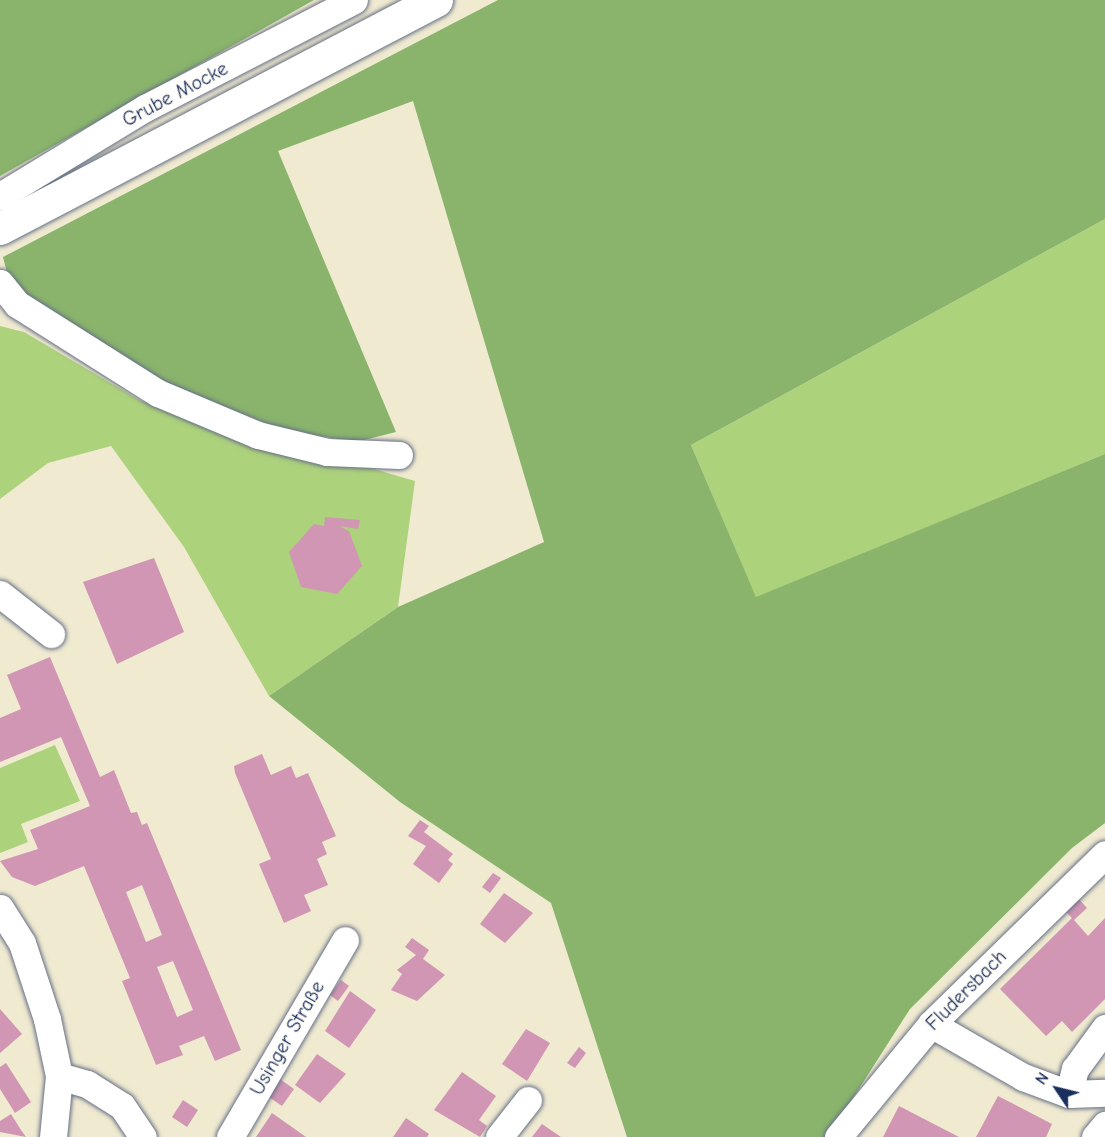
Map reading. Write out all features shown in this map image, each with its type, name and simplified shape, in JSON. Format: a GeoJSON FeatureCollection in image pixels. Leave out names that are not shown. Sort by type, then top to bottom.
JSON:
{"type":"FeatureCollection","features":[{"type":"Feature","properties":{"kind":"main road"},"geometry":{"type":"LineString","coordinates":[[6,214],[435,0]]}},
{"type":"Feature","properties":{"kind":"street","name":"Grube Mocke"},"geometry":{"type":"LineString","coordinates":[[6,214],[145,108],[354,0]]}},
{"type":"Feature","properties":{"kind":"street"},"geometry":{"type":"LineString","coordinates":[[0,283],[17,304],[158,393],[258,435],[327,452],[399,455]]}},
{"type":"Feature","properties":{"kind":"street"},"geometry":{"type":"LineString","coordinates":[[0,594],[51,634]]}},
{"type":"Feature","properties":{"kind":"street","name":"Fludersbach"},"geometry":{"type":"LineString","coordinates":[[838,1137],[930,1024],[1105,854]]}},
{"type":"Feature","properties":{"kind":"street"},"geometry":{"type":"LineString","coordinates":[[0,908],[22,943],[58,1076],[53,1137]]}},
{"type":"Feature","properties":{"kind":"street","name":"Usinger Straße"},"geometry":{"type":"LineString","coordinates":[[230,1137],[345,940]]}},
{"type":"Feature","properties":{"kind":"street"},"geometry":{"type":"LineString","coordinates":[[930,1024],[1023,1077],[1069,1094],[1105,1093]]}},
{"type":"Feature","properties":{"kind":"street"},"geometry":{"type":"LineString","coordinates":[[1069,1094],[1075,1069],[1105,1028]]}},
{"type":"Feature","properties":{"kind":"street"},"geometry":{"type":"LineString","coordinates":[[58,1076],[87,1084],[122,1106],[143,1137]]}},
{"type":"Feature","properties":{"kind":"street"},"geometry":{"type":"LineString","coordinates":[[499,1137],[528,1100]]}},
{"type":"Feature","properties":{"kind":"street"},"geometry":{"type":"LineString","coordinates":[[1095,1137],[1105,1125]]}},
{"type":"Feature","properties":{"kind":"green space"},"geometry":{"type":"Polygon","coordinates":[[[0,0],[314,0],[0,176],[0,0]]]}},
{"type":"Feature","properties":{"kind":"green space"},"geometry":{"type":"Polygon","coordinates":[[[498,0],[1105,0],[1105,219],[691,445],[756,597],[1105,454],[1105,823],[1072,848],[910,1009],[828,1137],[627,1137],[551,903],[400,802],[269,696],[398,607],[544,542],[413,101],[278,151],[396,432],[356,442],[284,430],[167,385],[11,289],[3,257],[498,0]]]}},
{"type":"Feature","properties":{"kind":"green space"},"geometry":{"type":"Polygon","coordinates":[[[1105,219],[1105,454],[756,598],[691,445],[1105,219]]]}},
{"type":"Feature","properties":{"kind":"green space"},"geometry":{"type":"Polygon","coordinates":[[[0,326],[24,332],[141,401],[415,481],[398,607],[269,696],[184,547],[111,446],[48,463],[0,499],[0,326]]]}},
{"type":"Feature","properties":{"kind":"green space"},"geometry":{"type":"Polygon","coordinates":[[[55,745],[80,801],[21,824],[28,842],[0,853],[0,768],[55,745]]]}},
{"type":"Feature","properties":{"kind":"building"},"geometry":{"type":"Polygon","coordinates":[[[325,517],[360,520],[358,529],[339,526],[349,531],[362,566],[337,594],[301,587],[289,552],[314,524],[324,526],[325,517]]]}},
{"type":"Feature","properties":{"kind":"building"},"geometry":{"type":"Polygon","coordinates":[[[154,558],[184,632],[117,664],[83,582],[154,558]]]}},
{"type":"Feature","properties":{"kind":"building"},"geometry":{"type":"Polygon","coordinates":[[[50,657],[100,777],[114,770],[131,813],[137,812],[142,825],[147,823],[241,1050],[215,1061],[204,1036],[179,1046],[183,1055],[156,1065],[122,981],[130,978],[84,866],[35,886],[12,877],[0,861],[38,849],[30,830],[90,806],[61,737],[0,762],[0,718],[21,709],[7,675],[50,657]],[[142,885],[126,892],[146,942],[162,935],[142,885]],[[173,961],[157,967],[177,1017],[193,1010],[173,961]]]}},
{"type":"Feature","properties":{"kind":"building"},"geometry":{"type":"Polygon","coordinates":[[[262,754],[271,775],[291,766],[296,778],[308,773],[336,836],[322,842],[327,854],[317,859],[328,885],[304,895],[311,911],[284,923],[259,864],[271,859],[234,766],[262,754]]]}},
{"type":"Feature","properties":{"kind":"building"},"geometry":{"type":"Polygon","coordinates":[[[420,820],[429,826],[424,832],[453,854],[448,860],[453,864],[439,883],[413,864],[426,846],[408,836],[420,820]]]}},
{"type":"Feature","properties":{"kind":"building"},"geometry":{"type":"Polygon","coordinates":[[[493,873],[501,878],[490,893],[482,887],[493,873]]]}},
{"type":"Feature","properties":{"kind":"building"},"geometry":{"type":"Polygon","coordinates":[[[504,893],[533,913],[505,943],[480,924],[504,893]]]}},
{"type":"Feature","properties":{"kind":"building"},"geometry":{"type":"Polygon","coordinates":[[[1074,894],[1087,908],[1074,920],[1088,936],[1105,918],[1105,999],[1072,1032],[1062,1021],[1046,1036],[1000,989],[1072,918],[1060,906],[1074,894]]]}},
{"type":"Feature","properties":{"kind":"building"},"geometry":{"type":"Polygon","coordinates":[[[412,938],[429,950],[423,959],[445,975],[417,1001],[391,990],[402,974],[397,970],[416,955],[405,947],[412,938]]]}},
{"type":"Feature","properties":{"kind":"building"},"geometry":{"type":"Polygon","coordinates":[[[341,980],[349,986],[338,1001],[330,995],[341,980]]]}},
{"type":"Feature","properties":{"kind":"building"},"geometry":{"type":"Polygon","coordinates":[[[350,991],[376,1010],[349,1048],[325,1031],[350,991]]]}},
{"type":"Feature","properties":{"kind":"building"},"geometry":{"type":"Polygon","coordinates":[[[0,1009],[22,1034],[0,1053],[0,1009]]]}},
{"type":"Feature","properties":{"kind":"building"},"geometry":{"type":"Polygon","coordinates":[[[526,1029],[550,1043],[527,1081],[502,1064],[526,1029]]]}},
{"type":"Feature","properties":{"kind":"building"},"geometry":{"type":"Polygon","coordinates":[[[579,1047],[586,1053],[575,1068],[567,1063],[579,1047]]]}},
{"type":"Feature","properties":{"kind":"building"},"geometry":{"type":"Polygon","coordinates":[[[317,1054],[346,1074],[320,1103],[295,1085],[317,1054]]]}},
{"type":"Feature","properties":{"kind":"building"},"geometry":{"type":"Polygon","coordinates":[[[6,1063],[31,1102],[15,1113],[0,1089],[0,1067],[6,1063]]]}},
{"type":"Feature","properties":{"kind":"building"},"geometry":{"type":"Polygon","coordinates":[[[462,1072],[496,1096],[479,1120],[487,1126],[480,1137],[434,1110],[462,1072]]]}},
{"type":"Feature","properties":{"kind":"building"},"geometry":{"type":"Polygon","coordinates":[[[277,1077],[294,1089],[282,1106],[266,1095],[277,1077]]]}},
{"type":"Feature","properties":{"kind":"building"},"geometry":{"type":"Polygon","coordinates":[[[998,1096],[1052,1124],[1046,1137],[976,1137],[998,1096]]]}},
{"type":"Feature","properties":{"kind":"building"},"geometry":{"type":"Polygon","coordinates":[[[183,1100],[198,1110],[187,1127],[172,1117],[183,1100]]]}},
{"type":"Feature","properties":{"kind":"building"},"geometry":{"type":"Polygon","coordinates":[[[899,1106],[959,1137],[883,1137],[899,1106]]]}},
{"type":"Feature","properties":{"kind":"building"},"geometry":{"type":"Polygon","coordinates":[[[272,1113],[306,1137],[256,1137],[272,1113]]]}},
{"type":"Feature","properties":{"kind":"building"},"geometry":{"type":"Polygon","coordinates":[[[11,1114],[26,1137],[0,1132],[0,1121],[11,1114]]]}},
{"type":"Feature","properties":{"kind":"building"},"geometry":{"type":"Polygon","coordinates":[[[406,1118],[429,1134],[427,1137],[393,1137],[406,1118]]]}},
{"type":"Feature","properties":{"kind":"building"},"geometry":{"type":"Polygon","coordinates":[[[542,1124],[561,1137],[532,1137],[542,1124]]]}}]}
